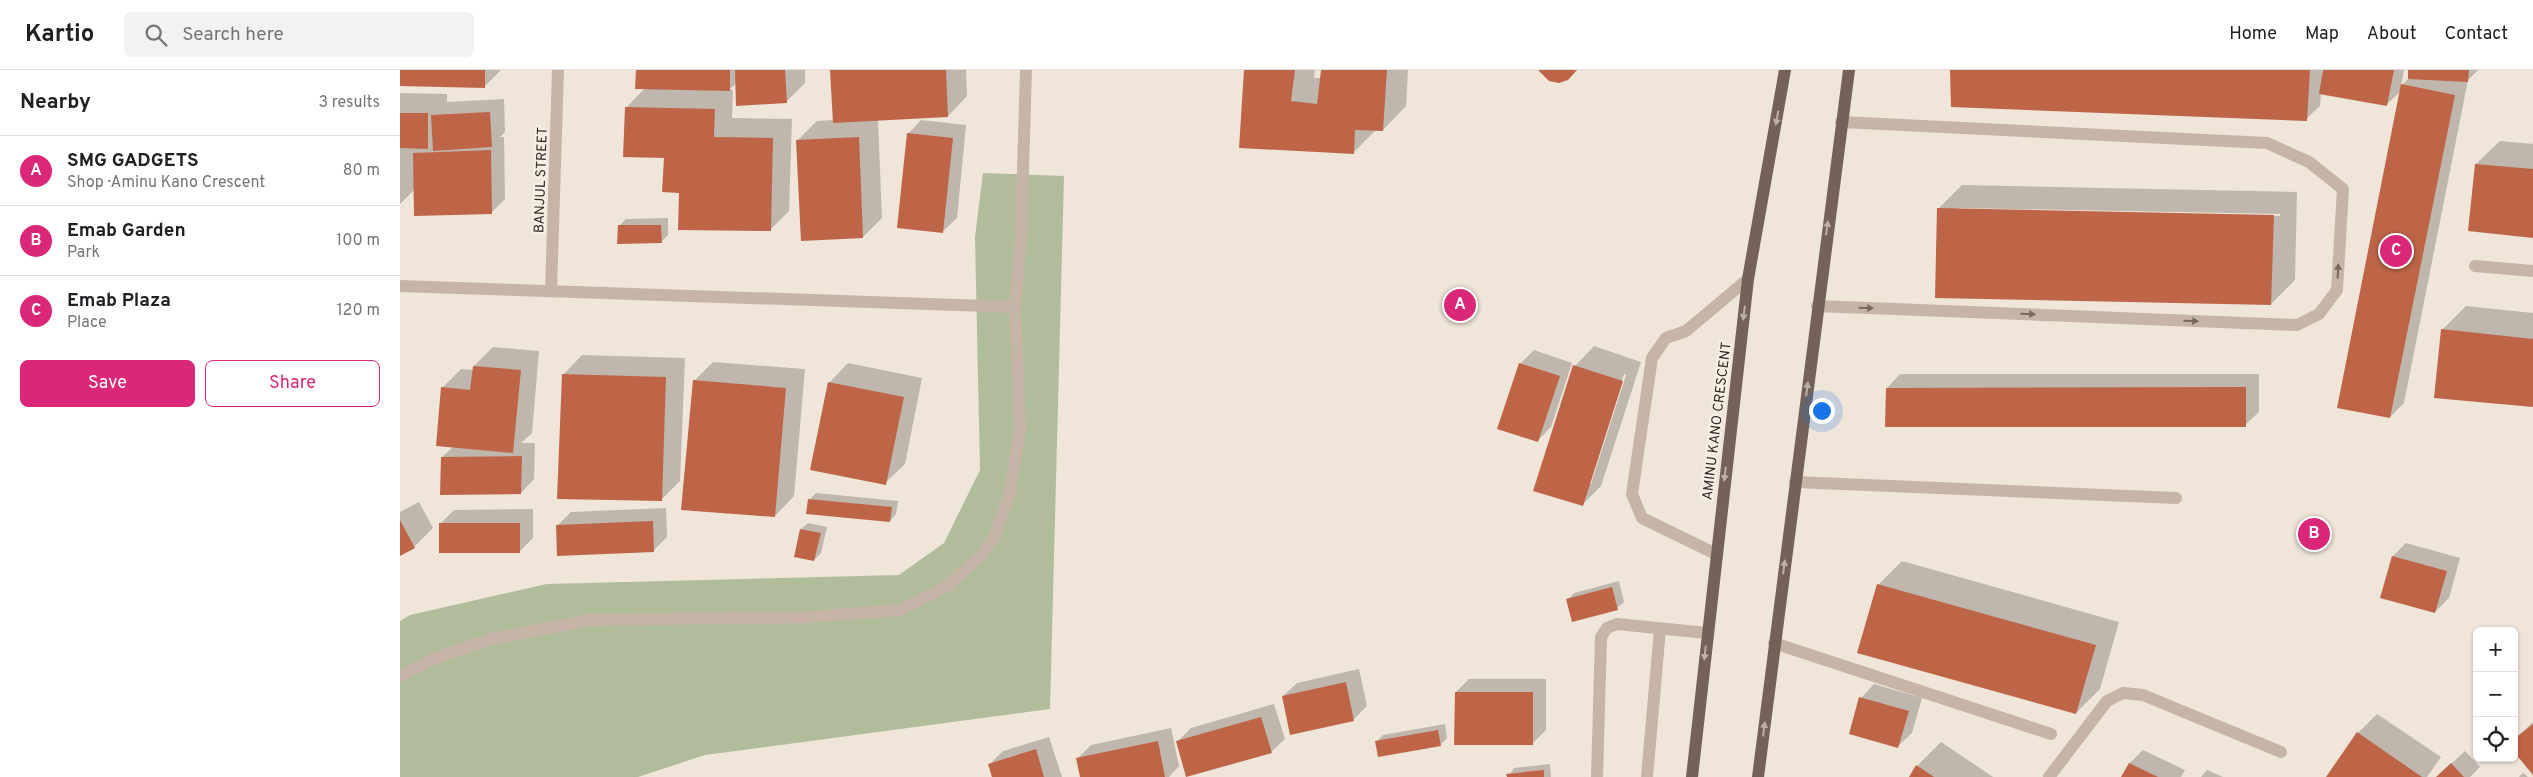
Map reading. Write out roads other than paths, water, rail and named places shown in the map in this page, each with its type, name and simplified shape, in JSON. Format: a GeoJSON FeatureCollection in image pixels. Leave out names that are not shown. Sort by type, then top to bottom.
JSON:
{"type":"FeatureCollection","features":[{"type":"Feature","properties":{"kind":"main road","name":"AMINU KANO CRESCENT"},"geometry":{"type":"LineString","coordinates":[[1692,777],[1748,279],[1786,70]]}},
{"type":"Feature","properties":{"kind":"main road"},"geometry":{"type":"LineString","coordinates":[[1758,777],[1817,306],[1849,70]]}},
{"type":"Feature","properties":{"kind":"street","name":"BANJUL STREET"},"geometry":{"type":"LineString","coordinates":[[551,291],[558,70]]}},
{"type":"Feature","properties":{"kind":"street"},"geometry":{"type":"LineString","coordinates":[[400,676],[433,659],[492,639],[588,620],[809,616],[900,610],[949,585],[980,557],[993,540],[1009,496],[1020,430],[1015,307],[1021,237],[1026,70]]}},
{"type":"Feature","properties":{"kind":"street"},"geometry":{"type":"LineString","coordinates":[[1817,306],[2296,325],[2319,314],[2337,290],[2343,189],[2309,162],[2267,143],[1842,122]]}},
{"type":"Feature","properties":{"kind":"street"},"geometry":{"type":"LineString","coordinates":[[2475,266],[2533,270]]}},
{"type":"Feature","properties":{"kind":"street"},"geometry":{"type":"LineString","coordinates":[[1716,554],[1642,518],[1632,494],[1652,358],[1666,338],[1686,331],[1748,279]]}},
{"type":"Feature","properties":{"kind":"street"},"geometry":{"type":"LineString","coordinates":[[400,286],[1015,307]]}},
{"type":"Feature","properties":{"kind":"street"},"geometry":{"type":"LineString","coordinates":[[1795,482],[2176,498]]}},
{"type":"Feature","properties":{"kind":"street"},"geometry":{"type":"LineString","coordinates":[[1597,777],[1601,637],[1607,628],[1617,624],[1707,633]]}},
{"type":"Feature","properties":{"kind":"street"},"geometry":{"type":"LineString","coordinates":[[1647,777],[1660,628]]}},
{"type":"Feature","properties":{"kind":"street"},"geometry":{"type":"LineString","coordinates":[[1774,643],[2051,734]]}},
{"type":"Feature","properties":{"kind":"street"},"geometry":{"type":"LineString","coordinates":[[2049,777],[2107,701],[2123,693],[2143,695],[2281,752]]}},
{"type":"Feature","properties":{"kind":"place","name":"Emab Plaza"},"geometry":{"type":"Point","coordinates":[2396,251]}},
{"type":"Feature","properties":{"kind":"place","name":"SMG GADGETS"},"geometry":{"type":"Point","coordinates":[1460,305]}},
{"type":"Feature","properties":{"kind":"place","name":"Emab Garden"},"geometry":{"type":"Point","coordinates":[2314,534]}}]}
